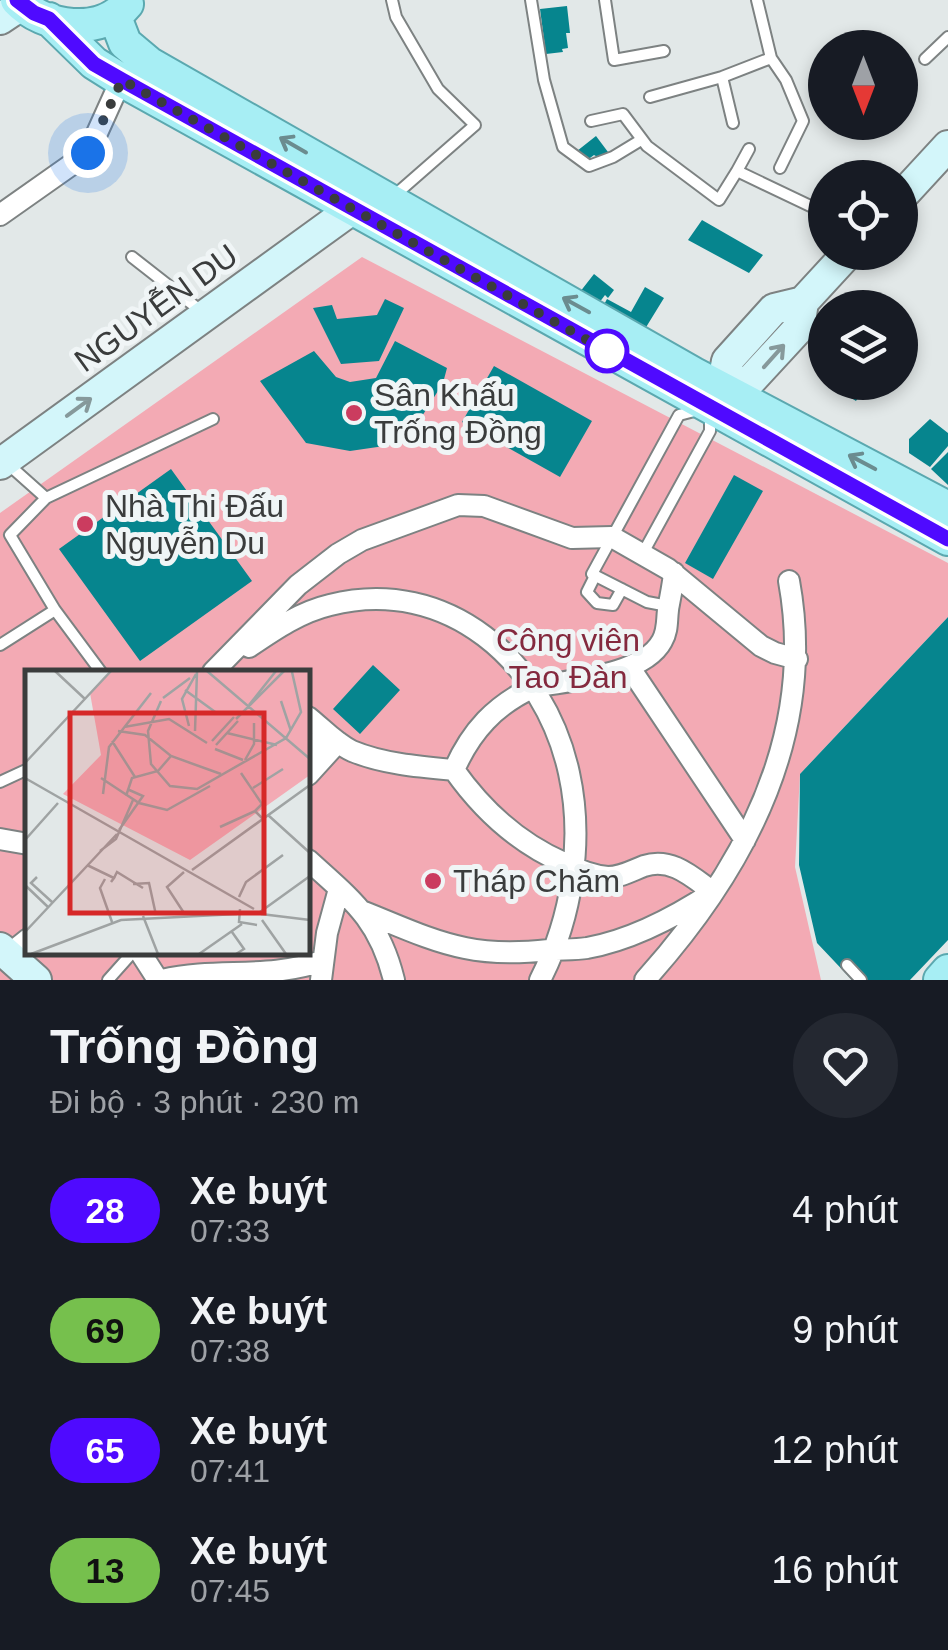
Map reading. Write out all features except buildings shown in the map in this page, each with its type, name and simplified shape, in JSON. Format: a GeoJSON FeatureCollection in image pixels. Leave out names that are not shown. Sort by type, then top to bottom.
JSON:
{"type":"FeatureCollection","features":[{"type":"Feature","properties":{"kind":"main road"},"geometry":{"type":"LineString","coordinates":[[22,11],[83,25],[100,23],[122,8],[125,43],[150,64],[389,200],[948,539]]}},
{"type":"Feature","properties":{"kind":"main road"},"geometry":{"type":"LineString","coordinates":[[22,11],[94,64],[352,209],[716,398],[948,508]]}},
{"type":"Feature","properties":{"kind":"main road"},"geometry":{"type":"LineString","coordinates":[[940,980],[948,971]]}},
{"type":"Feature","properties":{"kind":"street"},"geometry":{"type":"LineString","coordinates":[[0,215],[88,153],[122,80]]}},
{"type":"Feature","properties":{"kind":"street"},"geometry":{"type":"LineString","coordinates":[[918,178],[948,146]]}},
{"type":"Feature","properties":{"kind":"street","name":"NGUYỄN DU"},"geometry":{"type":"LineString","coordinates":[[2,462],[352,209]]}},
{"type":"Feature","properties":{"kind":"street"},"geometry":{"type":"LineString","coordinates":[[716,398],[727,361],[774,309],[803,302],[832,270]]}},
{"type":"Feature","properties":{"kind":"street"},"geometry":{"type":"LineString","coordinates":[[217,670],[315,570],[362,540],[448,507],[467,504],[484,506],[572,538],[612,537],[674,573],[761,646],[797,659]]}},
{"type":"Feature","properties":{"kind":"street"},"geometry":{"type":"LineString","coordinates":[[454,770],[462,750],[506,702],[534,687],[630,668],[647,659],[663,640],[674,573]]}},
{"type":"Feature","properties":{"kind":"street"},"geometry":{"type":"LineString","coordinates":[[645,980],[713,892],[744,840],[769,786],[791,708],[797,659],[790,581]]}},
{"type":"Feature","properties":{"kind":"street"},"geometry":{"type":"LineString","coordinates":[[218,670],[282,626],[313,610],[350,601],[392,600],[440,609],[499,648],[534,687],[555,727],[569,770],[576,818],[574,868],[566,911],[540,980]]}},
{"type":"Feature","properties":{"kind":"street"},"geometry":{"type":"LineString","coordinates":[[630,668],[744,840]]}},
{"type":"Feature","properties":{"kind":"street"},"geometry":{"type":"LineString","coordinates":[[310,719],[352,751],[454,770],[483,808],[513,834],[574,868],[608,877],[648,865],[667,864],[713,892]]}},
{"type":"Feature","properties":{"kind":"street"},"geometry":{"type":"LineString","coordinates":[[310,752],[332,738]]}},
{"type":"Feature","properties":{"kind":"street"},"geometry":{"type":"LineString","coordinates":[[310,772],[332,738]]}},
{"type":"Feature","properties":{"kind":"street"},"geometry":{"type":"LineString","coordinates":[[0,839],[25,843]]}},
{"type":"Feature","properties":{"kind":"street"},"geometry":{"type":"LineString","coordinates":[[310,862],[364,912],[385,950],[394,980]]}},
{"type":"Feature","properties":{"kind":"street"},"geometry":{"type":"LineString","coordinates":[[144,955],[160,980],[192,974],[321,971],[339,889]]}},
{"type":"Feature","properties":{"kind":"street"},"geometry":{"type":"LineString","coordinates":[[364,912],[463,948],[505,953],[583,949],[623,938],[670,918],[713,892]]}},
{"type":"Feature","properties":{"kind":"street"},"geometry":{"type":"LineString","coordinates":[[9,952],[36,980]]}},
{"type":"Feature","properties":{"kind":"street"},"geometry":{"type":"LineString","coordinates":[[224,974],[252,980]]}},
{"type":"Feature","properties":{"kind":"lane"},"geometry":{"type":"LineString","coordinates":[[389,200],[475,125],[438,89],[396,17],[392,0]]}},
{"type":"Feature","properties":{"kind":"lane"},"geometry":{"type":"LineString","coordinates":[[532,0],[544,80],[563,147],[589,166],[641,140]]}},
{"type":"Feature","properties":{"kind":"lane"},"geometry":{"type":"LineString","coordinates":[[605,0],[614,60],[664,51]]}},
{"type":"Feature","properties":{"kind":"lane"},"geometry":{"type":"LineString","coordinates":[[757,0],[772,58],[803,121],[780,168]]}},
{"type":"Feature","properties":{"kind":"lane"},"geometry":{"type":"LineString","coordinates":[[925,59],[948,37]]}},
{"type":"Feature","properties":{"kind":"lane"},"geometry":{"type":"LineString","coordinates":[[650,97],[772,58]]}},
{"type":"Feature","properties":{"kind":"lane"},"geometry":{"type":"LineString","coordinates":[[722,77],[733,123]]}},
{"type":"Feature","properties":{"kind":"lane"},"geometry":{"type":"LineString","coordinates":[[590,121],[623,114],[641,140],[719,200],[749,149]]}},
{"type":"Feature","properties":{"kind":"lane"},"geometry":{"type":"LineString","coordinates":[[736,171],[808,206]]}},
{"type":"Feature","properties":{"kind":"lane"},"geometry":{"type":"LineString","coordinates":[[132,257],[206,315]]}},
{"type":"Feature","properties":{"kind":"lane"},"geometry":{"type":"LineString","coordinates":[[668,606],[647,602],[592,574],[679,415],[716,398]]}},
{"type":"Feature","properties":{"kind":"lane"},"geometry":{"type":"LineString","coordinates":[[643,553],[710,431],[716,398]]}},
{"type":"Feature","properties":{"kind":"lane"},"geometry":{"type":"LineString","coordinates":[[100,670],[54,610],[10,536],[46,498],[213,419]]}},
{"type":"Feature","properties":{"kind":"lane"},"geometry":{"type":"LineString","coordinates":[[2,462],[46,498]]}},
{"type":"Feature","properties":{"kind":"lane"},"geometry":{"type":"LineString","coordinates":[[596,576],[587,592],[597,603],[613,605],[622,589]]}},
{"type":"Feature","properties":{"kind":"lane"},"geometry":{"type":"LineString","coordinates":[[0,645],[54,610]]}},
{"type":"Feature","properties":{"kind":"lane"},"geometry":{"type":"LineString","coordinates":[[0,782],[25,770]]}},
{"type":"Feature","properties":{"kind":"lane"},"geometry":{"type":"LineString","coordinates":[[108,980],[142,955]]}},
{"type":"Feature","properties":{"kind":"lane"},"geometry":{"type":"LineString","coordinates":[[847,965],[862,980]]}},
{"type":"Feature","properties":{"kind":"green space","name":"Công viên Tao Đàn"},"geometry":{"type":"Polygon","coordinates":[[[362,257],[948,563],[948,617],[800,774],[795,867],[821,980],[0,980],[0,513],[362,257]]]}},
{"type":"Feature","properties":{"kind":"bus line","name":"28"},"geometry":{"type":"LineString","coordinates":[[17,0],[49,19],[94,64],[948,539]]}},
{"type":"Feature","properties":{"kind":"place","name":"Sân Khấu Trống Đồng"},"geometry":{"type":"Point","coordinates":[354,413]}},
{"type":"Feature","properties":{"kind":"place","name":"Nhà Thi Đấu Nguyễn Du"},"geometry":{"type":"Point","coordinates":[85,524]}},
{"type":"Feature","properties":{"kind":"place","name":"Tháp Chăm"},"geometry":{"type":"Point","coordinates":[433,881]}},
{"type":"Feature","properties":{"kind":"route"},"geometry":{"type":"LineString","coordinates":[[88,153],[122,80],[607,351]]}}]}
